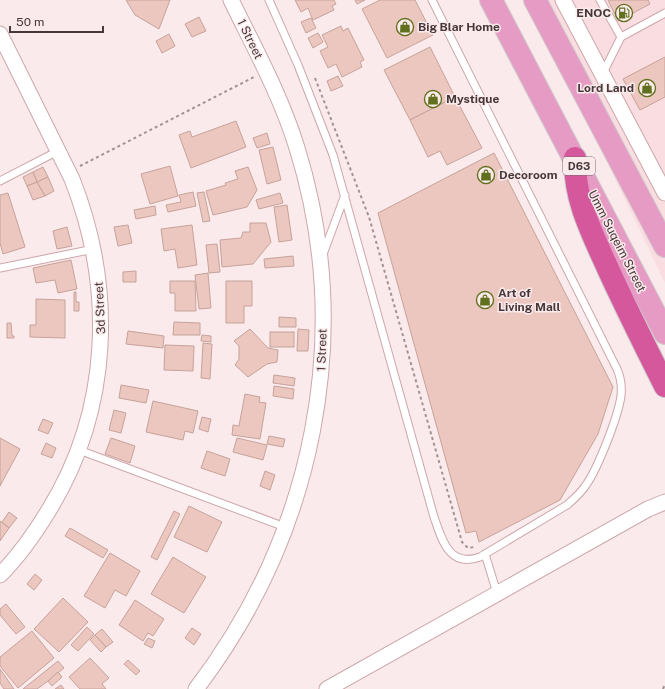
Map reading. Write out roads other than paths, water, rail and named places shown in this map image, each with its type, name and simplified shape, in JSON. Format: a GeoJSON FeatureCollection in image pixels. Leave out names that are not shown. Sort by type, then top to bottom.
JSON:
{"type":"FeatureCollection","features":[{"type":"Feature","properties":{"kind":"highway"},"geometry":{"type":"LineString","coordinates":[[575,158],[576,183],[581,208],[626,308],[665,386]]}},
{"type":"Feature","properties":{"kind":"main road","name":"Umm Suqeim Street"},"geometry":{"type":"LineString","coordinates":[[491,0],[575,158],[665,333]]}},
{"type":"Feature","properties":{"kind":"main road"},"geometry":{"type":"LineString","coordinates":[[535,0],[665,246]]}},
{"type":"Feature","properties":{"kind":"street","name":"1 Street"},"geometry":{"type":"LineString","coordinates":[[196,689],[229,643],[245,616],[270,568],[287,528],[306,464],[318,404],[323,336],[319,263],[313,219],[297,150],[282,106],[231,0]]}},
{"type":"Feature","properties":{"kind":"street"},"geometry":{"type":"LineString","coordinates":[[564,0],[665,193]]}},
{"type":"Feature","properties":{"kind":"street","name":"3d Street"},"geometry":{"type":"LineString","coordinates":[[0,34],[69,172],[85,214],[94,249],[101,308],[101,353],[94,397],[79,450],[66,480],[44,519],[18,555],[0,575]]}},
{"type":"Feature","properties":{"kind":"street"},"geometry":{"type":"LineString","coordinates":[[327,689],[648,508],[665,495]]}},
{"type":"Feature","properties":{"kind":"street"},"geometry":{"type":"LineString","coordinates":[[648,508],[665,502]]}},
{"type":"Feature","properties":{"kind":"lane"},"geometry":{"type":"LineString","coordinates":[[269,0],[316,110],[345,195],[434,517],[443,543],[451,554],[462,559],[474,560],[567,505],[577,496],[593,474],[599,462],[620,405],[621,384],[620,374],[432,0]]}},
{"type":"Feature","properties":{"kind":"lane"},"geometry":{"type":"LineString","coordinates":[[600,0],[621,37]]}},
{"type":"Feature","properties":{"kind":"lane"},"geometry":{"type":"LineString","coordinates":[[602,75],[621,37],[665,13]]}},
{"type":"Feature","properties":{"kind":"lane"},"geometry":{"type":"LineString","coordinates":[[0,181],[58,151]]}},
{"type":"Feature","properties":{"kind":"lane"},"geometry":{"type":"LineString","coordinates":[[319,263],[345,195]]}},
{"type":"Feature","properties":{"kind":"lane"},"geometry":{"type":"LineString","coordinates":[[0,268],[94,249]]}},
{"type":"Feature","properties":{"kind":"lane"},"geometry":{"type":"LineString","coordinates":[[79,450],[287,528]]}},
{"type":"Feature","properties":{"kind":"lane"},"geometry":{"type":"LineString","coordinates":[[485,554],[497,593]]}},
{"type":"Feature","properties":{"kind":"place","name":"ENOC"},"geometry":{"type":"Point","coordinates":[624,13]}},
{"type":"Feature","properties":{"kind":"place","name":"Big Blar Home"},"geometry":{"type":"Point","coordinates":[405,27]}},
{"type":"Feature","properties":{"kind":"place","name":"Lord Land"},"geometry":{"type":"Point","coordinates":[647,88]}},
{"type":"Feature","properties":{"kind":"place","name":"Mystique"},"geometry":{"type":"Point","coordinates":[433,99]}},
{"type":"Feature","properties":{"kind":"place","name":"Decoroom"},"geometry":{"type":"Point","coordinates":[486,175]}},
{"type":"Feature","properties":{"kind":"place","name":"Art of Living Mall"},"geometry":{"type":"Point","coordinates":[485,300]}}]}
